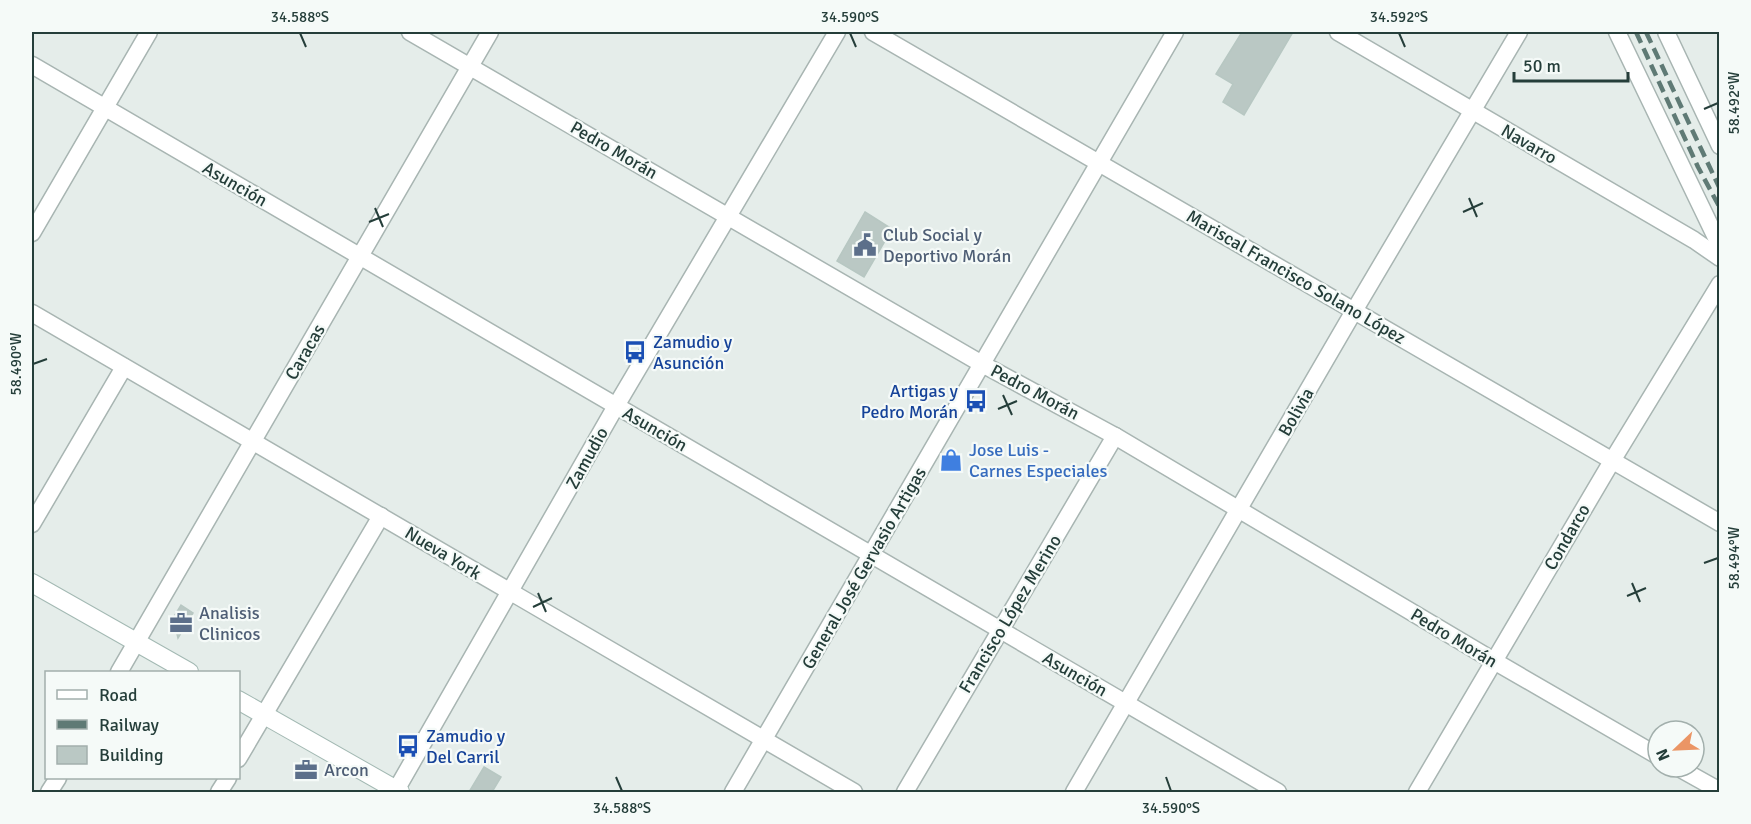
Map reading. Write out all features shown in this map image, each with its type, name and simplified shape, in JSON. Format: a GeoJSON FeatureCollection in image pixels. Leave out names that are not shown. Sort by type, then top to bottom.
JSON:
{"type":"FeatureCollection","features":[{"type":"Feature","properties":{"kind":"main road"},"geometry":{"type":"LineString","coordinates":[[32,583],[187,671]]}},
{"type":"Feature","properties":{"kind":"main road"},"geometry":{"type":"LineString","coordinates":[[240,701],[397,792]]}},
{"type":"Feature","properties":{"kind":"street"},"geometry":{"type":"LineString","coordinates":[[32,233],[149,32]]}},
{"type":"Feature","properties":{"kind":"street","name":"Pedro Morán"},"geometry":{"type":"LineString","coordinates":[[410,32],[982,364],[1115,436],[1646,749]]}},
{"type":"Feature","properties":{"kind":"street","name":"Caracas"},"geometry":{"type":"LineString","coordinates":[[120,671],[490,32]]}},
{"type":"Feature","properties":{"kind":"street","name":"Zamudio"},"geometry":{"type":"LineString","coordinates":[[397,792],[616,406],[837,32]]}},
{"type":"Feature","properties":{"kind":"street","name":"Mariscal Francisco Solano López"},"geometry":{"type":"LineString","coordinates":[[873,32],[1719,522]]}},
{"type":"Feature","properties":{"kind":"street","name":"General José Gervasio Artigas"},"geometry":{"type":"LineString","coordinates":[[733,792],[1175,32]]}},
{"type":"Feature","properties":{"kind":"street","name":"Navarro"},"geometry":{"type":"LineString","coordinates":[[1338,32],[1694,240],[1719,258]]}},
{"type":"Feature","properties":{"kind":"street","name":"Bolivia"},"geometry":{"type":"LineString","coordinates":[[1074,792],[1519,32]]}},
{"type":"Feature","properties":{"kind":"street"},"geometry":{"type":"LineString","coordinates":[[1617,32],[1719,246]]}},
{"type":"Feature","properties":{"kind":"street"},"geometry":{"type":"LineString","coordinates":[[1666,32],[1719,146]]}},
{"type":"Feature","properties":{"kind":"street","name":"Asunción"},"geometry":{"type":"LineString","coordinates":[[32,65],[1278,792]]}},
{"type":"Feature","properties":{"kind":"street","name":"Condarco"},"geometry":{"type":"LineString","coordinates":[[1417,792],[1719,284]]}},
{"type":"Feature","properties":{"kind":"street","name":"Nueva York"},"geometry":{"type":"LineString","coordinates":[[32,313],[854,792]]}},
{"type":"Feature","properties":{"kind":"street"},"geometry":{"type":"LineString","coordinates":[[32,524],[124,367]]}},
{"type":"Feature","properties":{"kind":"street","name":"Francisco López Merino"},"geometry":{"type":"LineString","coordinates":[[905,792],[1115,436]]}},
{"type":"Feature","properties":{"kind":"street"},"geometry":{"type":"LineString","coordinates":[[240,756],[381,516]]}},
{"type":"Feature","properties":{"kind":"street"},"geometry":{"type":"LineString","coordinates":[[49,792],[57,779]]}},
{"type":"Feature","properties":{"kind":"street"},"geometry":{"type":"LineString","coordinates":[[219,792],[227,779]]}},
{"type":"Feature","properties":{"kind":"street"},"geometry":{"type":"LineString","coordinates":[[1698,779],[1719,791]]}},
{"type":"Feature","properties":{"kind":"building"},"geometry":{"type":"Polygon","coordinates":[[[1242,32],[1293,32],[1244,115],[1223,102],[1233,84],[1216,74],[1242,32]]]}},
{"type":"Feature","properties":{"kind":"building","name":"Club Social y Deportivo Morán"},"geometry":{"type":"Polygon","coordinates":[[[865,212],[892,229],[864,277],[837,261],[865,212]]]}},
{"type":"Feature","properties":{"kind":"building","name":"Analisis Clinicos"},"geometry":{"type":"Polygon","coordinates":[[[181,605],[193,613],[178,638],[173,618],[181,605]]]}},
{"type":"Feature","properties":{"kind":"building"},"geometry":{"type":"Polygon","coordinates":[[[484,767],[501,777],[492,792],[469,792],[484,767]]]}},
{"type":"Feature","properties":{"kind":"railway"},"geometry":{"type":"LineString","coordinates":[[1636,32],[1698,167],[1720,208]]}},
{"type":"Feature","properties":{"kind":"railway"},"geometry":{"type":"LineString","coordinates":[[1646,32],[1720,189]]}},
{"type":"Feature","properties":{"kind":"place","name":"Club Social y Deportivo Morán"},"geometry":{"type":"Point","coordinates":[865,245]}},
{"type":"Feature","properties":{"kind":"place","name":"Zamudio y Asunción"},"geometry":{"type":"Point","coordinates":[635,352]}},
{"type":"Feature","properties":{"kind":"place","name":"Artigas y Pedro Morán"},"geometry":{"type":"Point","coordinates":[976,401]}},
{"type":"Feature","properties":{"kind":"place","name":"Jose Luis - Carnes Especiales"},"geometry":{"type":"Point","coordinates":[951,460]}},
{"type":"Feature","properties":{"kind":"place","name":"Analisis Clinicos"},"geometry":{"type":"Point","coordinates":[181,623]}},
{"type":"Feature","properties":{"kind":"place","name":"Zamudio y Del Carril"},"geometry":{"type":"Point","coordinates":[408,746]}},
{"type":"Feature","properties":{"kind":"place","name":"Arcon"},"geometry":{"type":"Point","coordinates":[306,770]}}]}
